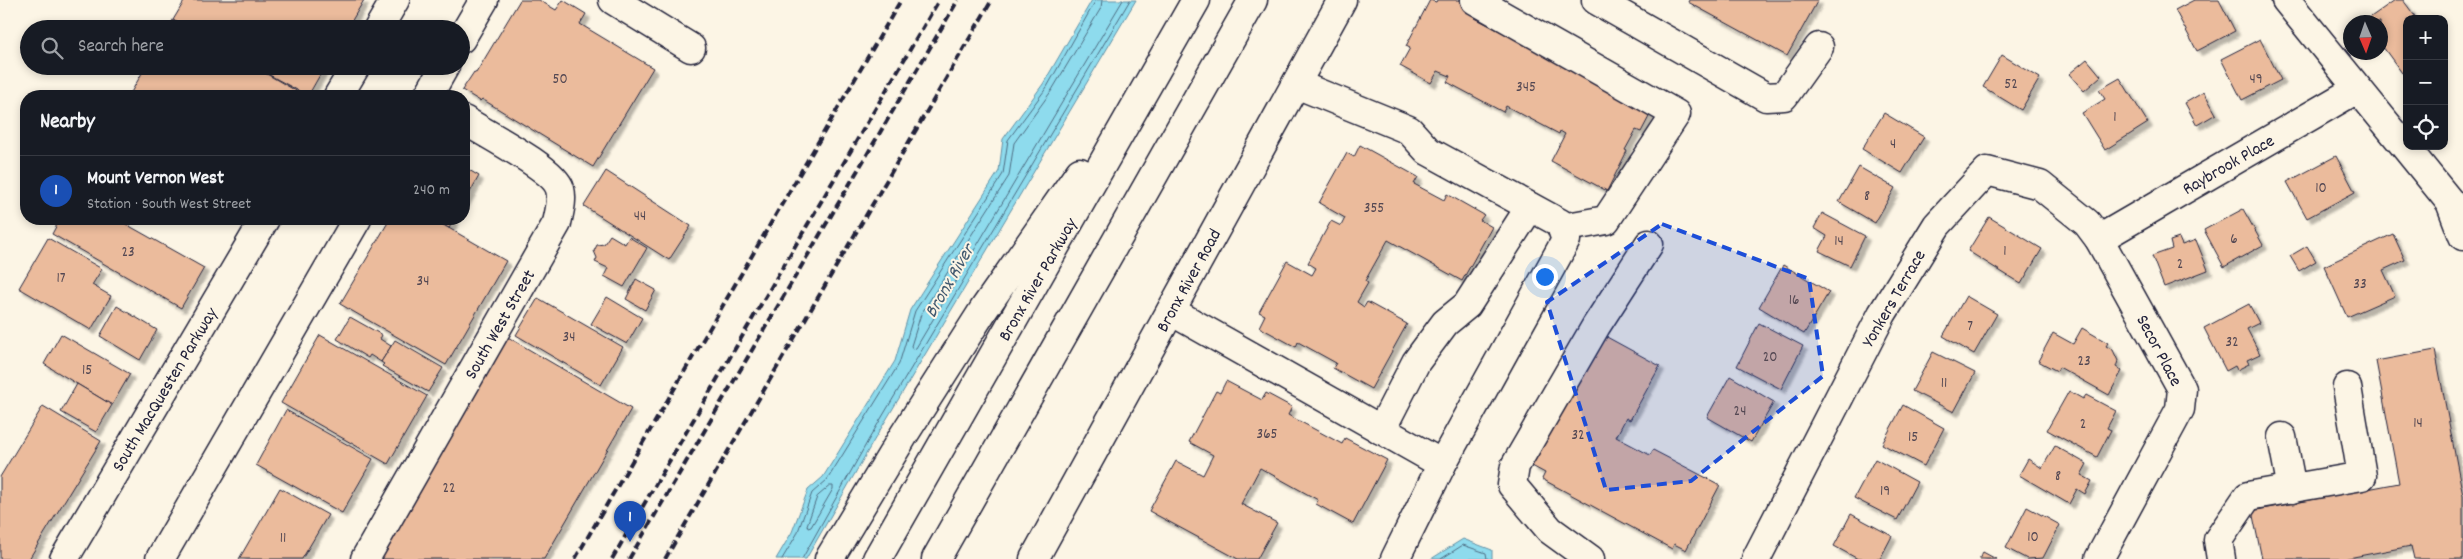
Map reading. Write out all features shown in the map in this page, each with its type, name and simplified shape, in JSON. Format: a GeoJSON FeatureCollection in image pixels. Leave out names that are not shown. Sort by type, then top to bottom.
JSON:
{"type":"FeatureCollection","features":[{"type":"Feature","properties":{"kind":"main road"},"geometry":{"type":"LineString","coordinates":[[383,20],[395,0]]}},
{"type":"Feature","properties":{"kind":"main road"},"geometry":{"type":"LineString","coordinates":[[470,24],[484,0]]}},
{"type":"Feature","properties":{"kind":"main road"},"geometry":{"type":"LineString","coordinates":[[614,0],[691,48]]}},
{"type":"Feature","properties":{"kind":"main road","name":"Bronx River Parkway"},"geometry":{"type":"LineString","coordinates":[[877,559],[1196,0]]}},
{"type":"Feature","properties":{"kind":"main road"},"geometry":{"type":"LineString","coordinates":[[936,559],[1252,0]]}},
{"type":"Feature","properties":{"kind":"main road","name":"Bronx River Road"},"geometry":{"type":"LineString","coordinates":[[1034,559],[1342,0]]}},
{"type":"Feature","properties":{"kind":"main road"},"geometry":{"type":"LineString","coordinates":[[1475,0],[1676,114],[1606,220],[1562,228]]}},
{"type":"Feature","properties":{"kind":"main road"},"geometry":{"type":"LineString","coordinates":[[1596,0],[1766,97],[1784,96],[1819,46]]}},
{"type":"Feature","properties":{"kind":"main road"},"geometry":{"type":"LineString","coordinates":[[2286,0],[2450,202],[2463,236]]}},
{"type":"Feature","properties":{"kind":"main road"},"geometry":{"type":"LineString","coordinates":[[829,559],[905,432],[984,309],[1168,48]]}},
{"type":"Feature","properties":{"kind":"main road"},"geometry":{"type":"LineString","coordinates":[[342,90],[351,75]]}},
{"type":"Feature","properties":{"kind":"main road"},"geometry":{"type":"LineString","coordinates":[[431,90],[440,75]]}},
{"type":"Feature","properties":{"kind":"main road"},"geometry":{"type":"LineString","coordinates":[[1296,84],[1409,130],[1428,151],[1560,224],[1566,240],[1442,464],[1394,559]]}},
{"type":"Feature","properties":{"kind":"main road","name":"Raybrook Place"},"geometry":{"type":"LineString","coordinates":[[2099,239],[2357,89]]}},
{"type":"Feature","properties":{"kind":"main road","name":"South West Street"},"geometry":{"type":"LineString","coordinates":[[365,559],[557,223],[561,206],[560,188],[549,172],[470,124]]}},
{"type":"Feature","properties":{"kind":"main road","name":"Yonkers Terrace"},"geometry":{"type":"LineString","coordinates":[[1756,559],[1882,314],[1936,226],[1987,171],[2040,185],[2087,223],[2099,239]]}},
{"type":"Feature","properties":{"kind":"main road"},"geometry":{"type":"LineString","coordinates":[[1381,430],[1416,362],[1445,323],[1467,305],[1530,207]]}},
{"type":"Feature","properties":{"kind":"main road","name":"South MacQuesten Parkway"},"geometry":{"type":"LineString","coordinates":[[64,559],[261,225]]}},
{"type":"Feature","properties":{"kind":"main road"},"geometry":{"type":"LineString","coordinates":[[160,559],[354,225]]}},
{"type":"Feature","properties":{"kind":"main road","name":"Secor Place"},"geometry":{"type":"LineString","coordinates":[[2099,239],[2182,389],[2180,409],[2099,559]]}},
{"type":"Feature","properties":{"kind":"main road"},"geometry":{"type":"LineString","coordinates":[[1590,559],[1550,530],[1512,485],[1515,466],[1596,326],[1649,244]]}},
{"type":"Feature","properties":{"kind":"main road"},"geometry":{"type":"LineString","coordinates":[[1171,311],[1442,464]]}},
{"type":"Feature","properties":{"kind":"main road"},"geometry":{"type":"LineString","coordinates":[[2221,559],[2218,540],[2248,496],[2362,476],[2347,387]]}},
{"type":"Feature","properties":{"kind":"main road"},"geometry":{"type":"LineString","coordinates":[[2282,437],[2292,489]]}},
{"type":"Feature","properties":{"kind":"highlighted area"},"geometry":{"type":"Polygon","coordinates":[[[1662,224],[1809,279],[1823,376],[1691,481],[1606,490],[1547,302],[1662,224]]]}},
{"type":"Feature","properties":{"kind":"water","name":"Bronx River"},"geometry":{"type":"Polygon","coordinates":[[[1092,0],[1136,0],[873,442],[806,559],[776,559],[792,532],[808,490],[823,477],[895,361],[910,310],[999,171],[1003,139],[1043,84],[1092,0]]]}},
{"type":"Feature","properties":{"kind":"water"},"geometry":{"type":"Polygon","coordinates":[[[1463,539],[1492,550],[1492,559],[1431,559],[1463,539]]]}},
{"type":"Feature","properties":{"kind":"building"},"geometry":{"type":"Polygon","coordinates":[[[185,0],[364,0],[352,20],[173,20],[185,0]]]}},
{"type":"Feature","properties":{"kind":"building"},"geometry":{"type":"Polygon","coordinates":[[[520,0],[539,0],[556,10],[563,0],[586,14],[580,24],[653,68],[593,167],[482,99],[480,101],[470,95],[470,90],[462,90],[474,72],[476,73],[520,0]]]}},
{"type":"Feature","properties":{"kind":"building"},"geometry":{"type":"Polygon","coordinates":[[[1430,0],[1436,2],[1437,0],[1473,0],[1482,5],[1475,18],[1652,111],[1641,132],[1636,130],[1607,191],[1551,161],[1565,134],[1560,131],[1559,134],[1506,106],[1503,112],[1447,82],[1450,76],[1438,71],[1431,83],[1400,66],[1410,48],[1406,46],[1430,0]]]}},
{"type":"Feature","properties":{"kind":"building"},"geometry":{"type":"Polygon","coordinates":[[[1689,0],[1818,0],[1787,56],[1688,2],[1689,0]]]}},
{"type":"Feature","properties":{"kind":"building"},"geometry":{"type":"Polygon","coordinates":[[[2194,0],[2219,0],[2235,31],[2197,51],[2175,10],[2194,0]]]}},
{"type":"Feature","properties":{"kind":"building"},"geometry":{"type":"Polygon","coordinates":[[[2395,0],[2403,0],[2414,15],[2403,15],[2402,73],[2388,54],[2388,15],[2374,15],[2395,0]]]}},
{"type":"Feature","properties":{"kind":"building"},"geometry":{"type":"Polygon","coordinates":[[[2260,39],[2281,80],[2242,100],[2221,59],[2260,39]]]}},
{"type":"Feature","properties":{"kind":"building"},"geometry":{"type":"Polygon","coordinates":[[[2002,55],[2040,78],[2021,110],[1983,87],[2002,55]]]}},
{"type":"Feature","properties":{"kind":"building"},"geometry":{"type":"Polygon","coordinates":[[[2087,59],[2101,76],[2084,91],[2069,74],[2087,59]]]}},
{"type":"Feature","properties":{"kind":"building"},"geometry":{"type":"Polygon","coordinates":[[[141,75],[269,75],[295,90],[132,90],[141,75]]]}},
{"type":"Feature","properties":{"kind":"building"},"geometry":{"type":"Polygon","coordinates":[[[270,75],[320,75],[311,90],[297,90],[270,75]]]}},
{"type":"Feature","properties":{"kind":"building"},"geometry":{"type":"Polygon","coordinates":[[[2120,78],[2148,123],[2105,150],[2082,113],[2105,99],[2099,90],[2120,78]]]}},
{"type":"Feature","properties":{"kind":"building"},"geometry":{"type":"Polygon","coordinates":[[[2204,92],[2216,114],[2197,125],[2185,103],[2204,92]]]}},
{"type":"Feature","properties":{"kind":"building"},"geometry":{"type":"Polygon","coordinates":[[[1884,113],[1924,137],[1902,173],[1862,149],[1884,113]]]}},
{"type":"Feature","properties":{"kind":"building"},"geometry":{"type":"Polygon","coordinates":[[[1360,145],[1418,177],[1414,184],[1444,200],[1447,194],[1484,215],[1480,220],[1492,227],[1462,281],[1388,240],[1365,281],[1368,283],[1357,302],[1364,307],[1367,302],[1407,324],[1371,389],[1333,368],[1336,363],[1298,342],[1296,347],[1259,327],[1265,315],[1259,312],[1287,261],[1312,275],[1316,268],[1308,263],[1331,221],[1341,226],[1345,218],[1319,203],[1347,153],[1354,157],[1360,145]]]}},
{"type":"Feature","properties":{"kind":"building"},"geometry":{"type":"Polygon","coordinates":[[[2336,156],[2355,192],[2307,218],[2287,182],[2336,156]]]}},
{"type":"Feature","properties":{"kind":"building"},"geometry":{"type":"Polygon","coordinates":[[[1859,167],[1895,188],[1875,223],[1839,202],[1859,167]]]}},
{"type":"Feature","properties":{"kind":"building"},"geometry":{"type":"Polygon","coordinates":[[[470,171],[479,176],[470,192],[470,171]]]}},
{"type":"Feature","properties":{"kind":"building"},"geometry":{"type":"Polygon","coordinates":[[[606,171],[691,226],[669,260],[584,206],[606,171]]]}},
{"type":"Feature","properties":{"kind":"building"},"geometry":{"type":"Polygon","coordinates":[[[2243,209],[2263,245],[2224,267],[2204,230],[2243,209]]]}},
{"type":"Feature","properties":{"kind":"building"},"geometry":{"type":"Polygon","coordinates":[[[1822,213],[1865,236],[1850,266],[1819,251],[1827,236],[1814,228],[1822,213]]]}},
{"type":"Feature","properties":{"kind":"building"},"geometry":{"type":"Polygon","coordinates":[[[1989,217],[2042,249],[2021,284],[1968,251],[1989,217]]]}},
{"type":"Feature","properties":{"kind":"building"},"geometry":{"type":"Polygon","coordinates":[[[57,225],[128,225],[204,268],[181,308],[52,234],[57,225]]]}},
{"type":"Feature","properties":{"kind":"building"},"geometry":{"type":"Polygon","coordinates":[[[386,225],[443,225],[506,261],[446,365],[340,304],[386,225]]]}},
{"type":"Feature","properties":{"kind":"building"},"geometry":{"type":"Polygon","coordinates":[[[2393,234],[2405,260],[2383,270],[2395,296],[2347,317],[2324,266],[2393,234]]]}},
{"type":"Feature","properties":{"kind":"building"},"geometry":{"type":"Polygon","coordinates":[[[610,235],[625,244],[629,237],[647,248],[624,287],[604,276],[608,268],[595,262],[597,258],[594,251],[597,245],[604,244],[610,235]]]}},
{"type":"Feature","properties":{"kind":"building"},"geometry":{"type":"Polygon","coordinates":[[[48,238],[102,269],[92,285],[111,296],[91,330],[19,288],[48,238]]]}},
{"type":"Feature","properties":{"kind":"building"},"geometry":{"type":"Polygon","coordinates":[[[2179,238],[2182,245],[2196,240],[2208,270],[2164,287],[2152,256],[2172,249],[2170,241],[2179,238]]]}},
{"type":"Feature","properties":{"kind":"building"},"geometry":{"type":"Polygon","coordinates":[[[2307,246],[2316,261],[2299,271],[2290,256],[2307,246]]]}},
{"type":"Feature","properties":{"kind":"building"},"geometry":{"type":"Polygon","coordinates":[[[1783,265],[1829,292],[1804,334],[1759,307],[1783,265]]]}},
{"type":"Feature","properties":{"kind":"building"},"geometry":{"type":"Polygon","coordinates":[[[636,279],[656,290],[645,310],[626,299],[636,279]]]}},
{"type":"Feature","properties":{"kind":"building"},"geometry":{"type":"Polygon","coordinates":[[[1966,296],[1997,314],[1974,354],[1943,336],[1966,296]]]}},
{"type":"Feature","properties":{"kind":"building"},"geometry":{"type":"Polygon","coordinates":[[[607,297],[642,318],[627,344],[591,324],[607,297]]]}},
{"type":"Feature","properties":{"kind":"building"},"geometry":{"type":"Polygon","coordinates":[[[538,298],[623,347],[601,385],[516,335],[538,298]]]}},
{"type":"Feature","properties":{"kind":"building"},"geometry":{"type":"Polygon","coordinates":[[[2249,304],[2259,323],[2247,329],[2260,354],[2247,360],[2249,364],[2237,370],[2235,366],[2226,371],[2204,328],[2249,304]]]}},
{"type":"Feature","properties":{"kind":"building"},"geometry":{"type":"Polygon","coordinates":[[[117,306],[157,330],[140,360],[100,336],[117,306]]]}},
{"type":"Feature","properties":{"kind":"building"},"geometry":{"type":"Polygon","coordinates":[[[350,317],[382,335],[380,339],[391,346],[381,362],[370,355],[368,358],[337,339],[350,317]]]}},
{"type":"Feature","properties":{"kind":"building"},"geometry":{"type":"Polygon","coordinates":[[[1759,323],[1803,346],[1781,389],[1737,366],[1759,323]]]}},
{"type":"Feature","properties":{"kind":"building"},"geometry":{"type":"Polygon","coordinates":[[[2082,328],[2108,343],[2106,346],[2113,350],[2118,361],[2116,367],[2122,371],[2109,395],[2059,367],[2057,371],[2038,361],[2053,333],[2073,344],[2082,328]]]}},
{"type":"Feature","properties":{"kind":"building"},"geometry":{"type":"Polygon","coordinates":[[[61,334],[130,374],[112,405],[44,364],[61,334]]]}},
{"type":"Feature","properties":{"kind":"building"},"geometry":{"type":"Polygon","coordinates":[[[320,335],[427,396],[388,464],[281,403],[320,335]]]}},
{"type":"Feature","properties":{"kind":"building"},"geometry":{"type":"Polygon","coordinates":[[[506,336],[631,409],[544,559],[374,559],[506,336]]]}},
{"type":"Feature","properties":{"kind":"building"},"geometry":{"type":"Polygon","coordinates":[[[1605,336],[1660,366],[1630,420],[1626,418],[1616,437],[1650,455],[1653,450],[1720,485],[1686,550],[1674,544],[1672,549],[1542,479],[1545,473],[1532,466],[1605,336]]]}},
{"type":"Feature","properties":{"kind":"building"},"geometry":{"type":"Polygon","coordinates":[[[395,340],[443,368],[428,392],[382,366],[384,364],[381,362],[395,340]]]}},
{"type":"Feature","properties":{"kind":"building"},"geometry":{"type":"Polygon","coordinates":[[[2435,350],[2463,496],[2463,559],[2414,559],[2411,546],[2343,559],[2262,559],[2252,511],[2399,483],[2376,361],[2435,350]]]}},
{"type":"Feature","properties":{"kind":"building"},"geometry":{"type":"Polygon","coordinates":[[[1933,352],[1975,373],[1954,412],[1912,391],[1933,352]]]}},
{"type":"Feature","properties":{"kind":"building"},"geometry":{"type":"Polygon","coordinates":[[[1730,376],[1774,402],[1751,442],[1707,417],[1730,376]]]}},
{"type":"Feature","properties":{"kind":"building"},"geometry":{"type":"Polygon","coordinates":[[[1226,381],[1262,400],[1266,393],[1292,407],[1288,415],[1342,444],[1345,438],[1387,460],[1353,524],[1316,504],[1318,500],[1260,468],[1241,504],[1277,523],[1257,559],[1238,559],[1149,511],[1176,461],[1203,475],[1213,455],[1189,442],[1216,391],[1220,393],[1226,381]]]}},
{"type":"Feature","properties":{"kind":"building"},"geometry":{"type":"Polygon","coordinates":[[[77,384],[112,405],[96,432],[61,412],[77,384]]]}},
{"type":"Feature","properties":{"kind":"building"},"geometry":{"type":"Polygon","coordinates":[[[2069,391],[2083,399],[2086,395],[2116,411],[2107,428],[2111,430],[2097,457],[2047,430],[2069,391]]]}},
{"type":"Feature","properties":{"kind":"building"},"geometry":{"type":"Polygon","coordinates":[[[1903,405],[1944,428],[1924,466],[1882,444],[1903,405]]]}},
{"type":"Feature","properties":{"kind":"building"},"geometry":{"type":"Polygon","coordinates":[[[43,406],[101,441],[29,559],[0,559],[0,477],[43,406]]]}},
{"type":"Feature","properties":{"kind":"building"},"geometry":{"type":"Polygon","coordinates":[[[286,410],[373,459],[342,513],[256,465],[286,410]]]}},
{"type":"Feature","properties":{"kind":"building"},"geometry":{"type":"Polygon","coordinates":[[[2055,446],[2087,464],[2081,475],[2092,481],[2085,494],[2077,489],[2069,504],[2019,475],[2028,459],[2042,468],[2055,446]]]}},
{"type":"Feature","properties":{"kind":"building"},"geometry":{"type":"Polygon","coordinates":[[[1875,459],[1917,482],[1897,520],[1854,498],[1875,459]]]}},
{"type":"Feature","properties":{"kind":"building"},"geometry":{"type":"Polygon","coordinates":[[[280,488],[328,515],[302,559],[239,559],[280,488]]]}},
{"type":"Feature","properties":{"kind":"building"},"geometry":{"type":"Polygon","coordinates":[[[2027,507],[2060,525],[2043,558],[2027,559],[2006,548],[2027,507]]]}},
{"type":"Feature","properties":{"kind":"building"},"geometry":{"type":"Polygon","coordinates":[[[1851,514],[1892,536],[1880,559],[1858,559],[1834,546],[1851,514]]]}},
{"type":"Feature","properties":{"kind":"building"},"geometry":{"type":"Polygon","coordinates":[[[1983,552],[1996,559],[1979,559],[1983,552]]]}},
{"type":"Feature","properties":{"kind":"railway"},"geometry":{"type":"LineString","coordinates":[[575,559],[901,0]]}},
{"type":"Feature","properties":{"kind":"railway"},"geometry":{"type":"LineString","coordinates":[[612,559],[939,0]]}},
{"type":"Feature","properties":{"kind":"railway"},"geometry":{"type":"LineString","coordinates":[[629,559],[958,0]]}},
{"type":"Feature","properties":{"kind":"railway"},"geometry":{"type":"LineString","coordinates":[[665,559],[992,0]]}},
{"type":"Feature","properties":{"kind":"place","name":"Mount Vernon West"},"geometry":{"type":"Point","coordinates":[630,542]}}]}
